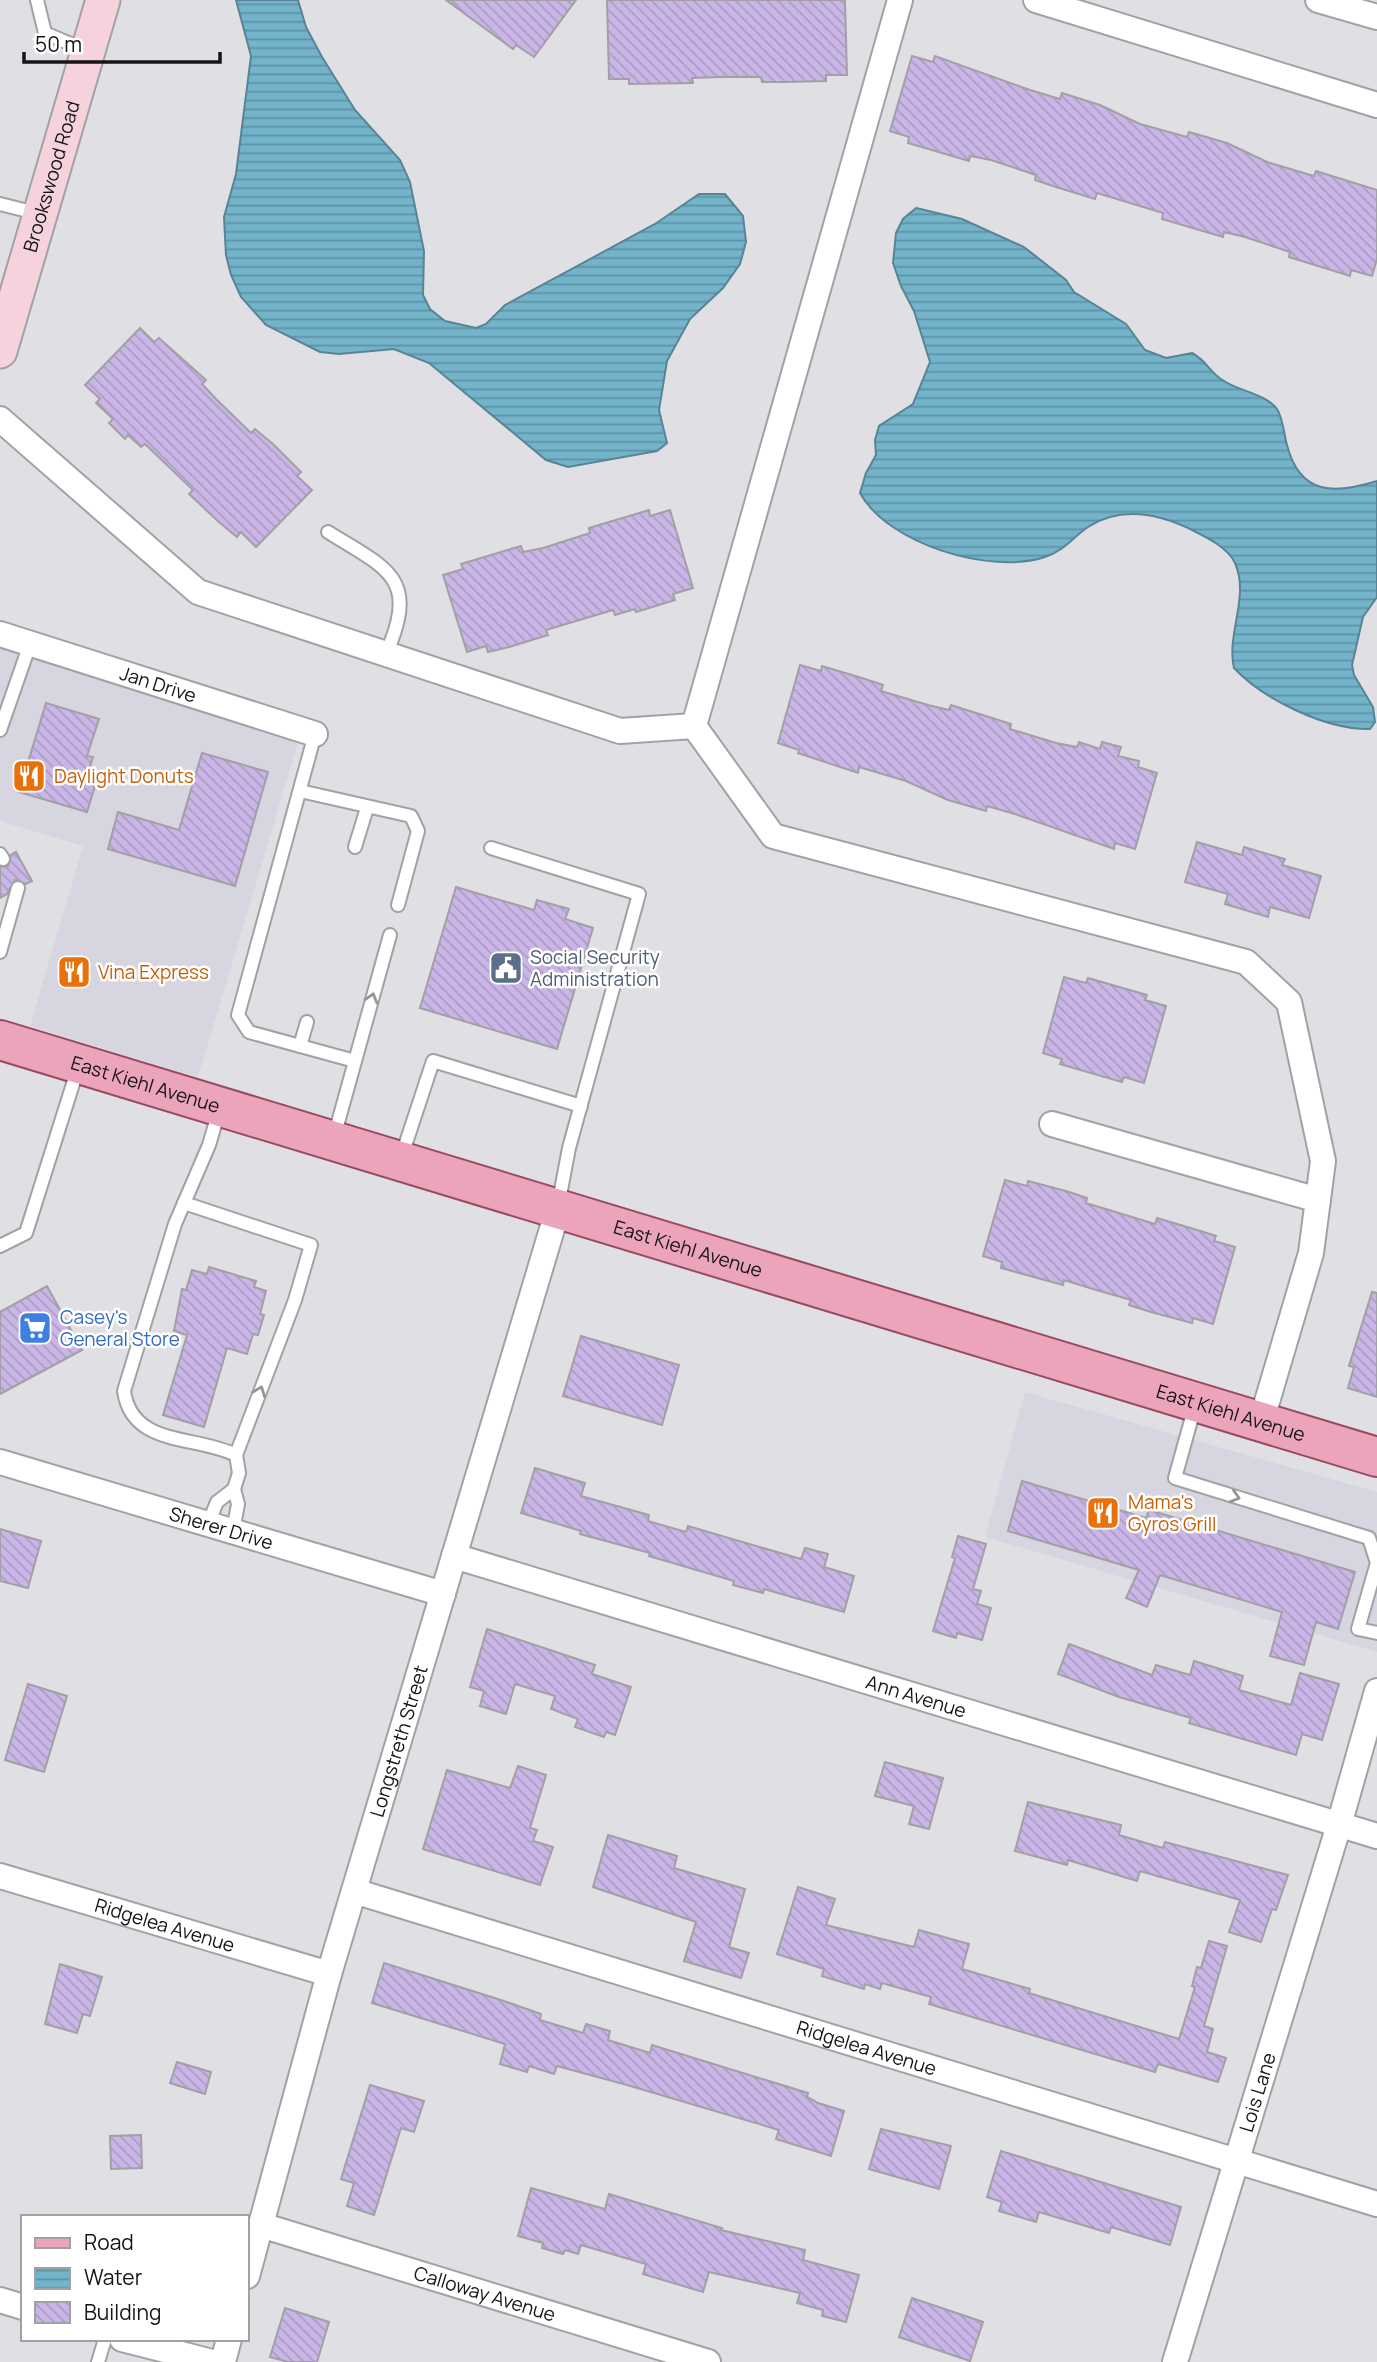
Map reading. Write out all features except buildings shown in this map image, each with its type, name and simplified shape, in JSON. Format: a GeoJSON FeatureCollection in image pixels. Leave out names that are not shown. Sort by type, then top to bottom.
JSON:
{"type":"FeatureCollection","features":[{"type":"Feature","properties":{"kind":"main road","name":"Brookswood Road"},"geometry":{"type":"LineString","coordinates":[[0,351],[103,0]]}},
{"type":"Feature","properties":{"kind":"main road","name":"East Kiehl Avenue"},"geometry":{"type":"LineString","coordinates":[[0,1040],[1377,1457]]}},
{"type":"Feature","properties":{"kind":"street"},"geometry":{"type":"LineString","coordinates":[[694,726],[900,0]]}},
{"type":"Feature","properties":{"kind":"street"},"geometry":{"type":"LineString","coordinates":[[1036,0],[1377,104]]}},
{"type":"Feature","properties":{"kind":"street"},"geometry":{"type":"LineString","coordinates":[[1318,0],[1377,17]]}},
{"type":"Feature","properties":{"kind":"street"},"geometry":{"type":"LineString","coordinates":[[0,419],[198,592],[620,731],[694,726]]}},
{"type":"Feature","properties":{"kind":"street","name":"Jan Drive"},"geometry":{"type":"LineString","coordinates":[[0,634],[315,734]]}},
{"type":"Feature","properties":{"kind":"street"},"geometry":{"type":"LineString","coordinates":[[694,726],[773,836],[1246,962],[1289,1002],[1323,1161],[1311,1253],[1261,1422]]}},
{"type":"Feature","properties":{"kind":"street"},"geometry":{"type":"LineString","coordinates":[[1052,1124],[1318,1200]]}},
{"type":"Feature","properties":{"kind":"street","name":"Longstreth Street"},"geometry":{"type":"LineString","coordinates":[[248,2272],[329,1974],[558,1209]]}},
{"type":"Feature","properties":{"kind":"street","name":"Sherer Drive"},"geometry":{"type":"LineString","coordinates":[[0,1462],[443,1594]]}},
{"type":"Feature","properties":{"kind":"street","name":"Ann Avenue"},"geometry":{"type":"LineString","coordinates":[[454,1556],[1377,1836]]}},
{"type":"Feature","properties":{"kind":"street","name":"Lois Lane"},"geometry":{"type":"LineString","coordinates":[[1175,2362],[1339,1825],[1377,1691]]}},
{"type":"Feature","properties":{"kind":"street","name":"Ridgelea Avenue"},"geometry":{"type":"LineString","coordinates":[[0,1876],[329,1974]]}},
{"type":"Feature","properties":{"kind":"street","name":"Ridgelea Avenue"},"geometry":{"type":"LineString","coordinates":[[354,1891],[1377,2204]]}},
{"type":"Feature","properties":{"kind":"street","name":"Calloway Avenue"},"geometry":{"type":"LineString","coordinates":[[261,2225],[708,2362]]}},
{"type":"Feature","properties":{"kind":"street"},"geometry":{"type":"LineString","coordinates":[[0,2300],[21,2306]]}},
{"type":"Feature","properties":{"kind":"street"},"geometry":{"type":"LineString","coordinates":[[129,2341],[212,2362]]}},
{"type":"Feature","properties":{"kind":"street"},"geometry":{"type":"LineString","coordinates":[[223,2362],[228,2341]]}},
{"type":"Feature","properties":{"kind":"lane"},"geometry":{"type":"LineString","coordinates":[[37,0],[45,33],[88,52]]}},
{"type":"Feature","properties":{"kind":"lane"},"geometry":{"type":"LineString","coordinates":[[0,204],[40,214]]}},
{"type":"Feature","properties":{"kind":"lane"},"geometry":{"type":"LineString","coordinates":[[328,532],[391,574],[399,588],[399,612],[386,654]]}},
{"type":"Feature","properties":{"kind":"lane"},"geometry":{"type":"LineString","coordinates":[[0,730],[30,644]]}},
{"type":"Feature","properties":{"kind":"lane"},"geometry":{"type":"LineString","coordinates":[[315,734],[238,1014],[249,1032],[355,1061]]}},
{"type":"Feature","properties":{"kind":"lane"},"geometry":{"type":"LineString","coordinates":[[300,791],[411,816],[418,831],[398,905]]}},
{"type":"Feature","properties":{"kind":"lane"},"geometry":{"type":"LineString","coordinates":[[355,847],[368,808]]}},
{"type":"Feature","properties":{"kind":"lane"},"geometry":{"type":"LineString","coordinates":[[491,848],[639,894],[569,1148],[558,1209]]}},
{"type":"Feature","properties":{"kind":"lane"},"geometry":{"type":"LineString","coordinates":[[0,952],[18,888]]}},
{"type":"Feature","properties":{"kind":"lane"},"geometry":{"type":"LineString","coordinates":[[333,1141],[390,935]]}},
{"type":"Feature","properties":{"kind":"lane"},"geometry":{"type":"LineString","coordinates":[[300,1046],[307,1022]]}},
{"type":"Feature","properties":{"kind":"lane"},"geometry":{"type":"LineString","coordinates":[[400,1161],[433,1061],[581,1107]]}},
{"type":"Feature","properties":{"kind":"lane"},"geometry":{"type":"LineString","coordinates":[[0,1246],[26,1233],[80,1064]]}},
{"type":"Feature","properties":{"kind":"lane"},"geometry":{"type":"LineString","coordinates":[[220,1107],[209,1145],[184,1203],[136,1345],[124,1391],[127,1408],[139,1424],[164,1436],[236,1455]]}},
{"type":"Feature","properties":{"kind":"lane"},"geometry":{"type":"LineString","coordinates":[[184,1203],[311,1245],[295,1300],[236,1455],[239,1473],[234,1489],[238,1504],[233,1531]]}},
{"type":"Feature","properties":{"kind":"lane"},"geometry":{"type":"LineString","coordinates":[[1196,1402],[1175,1478],[1369,1538],[1377,1563],[1358,1629],[1377,1633]]}},
{"type":"Feature","properties":{"kind":"lane"},"geometry":{"type":"LineString","coordinates":[[208,1524],[217,1502],[234,1489]]}},
{"type":"Feature","properties":{"kind":"lane"},"geometry":{"type":"LineString","coordinates":[[98,2362],[104,2341]]}},
{"type":"Feature","properties":{"kind":"shaded area"},"geometry":{"type":"Polygon","coordinates":[[[0,628],[305,719],[198,1077],[30,1026],[83,846],[0,821],[0,628]]]}},
{"type":"Feature","properties":{"kind":"shaded area"},"geometry":{"type":"Polygon","coordinates":[[[1025,1392],[1377,1492],[1377,1652],[985,1537],[1025,1392]]]}},
{"type":"Feature","properties":{"kind":"water"},"geometry":{"type":"Polygon","coordinates":[[[236,0],[298,0],[306,27],[355,110],[400,160],[410,182],[424,251],[423,295],[430,309],[445,321],[476,328],[486,324],[505,305],[655,224],[699,194],[725,194],[743,216],[746,242],[740,264],[723,288],[690,319],[667,361],[659,410],[667,443],[657,451],[568,467],[546,460],[429,363],[394,349],[339,354],[320,352],[266,325],[241,297],[226,255],[224,217],[236,174],[251,56],[236,0]]]}},
{"type":"Feature","properties":{"kind":"water"},"geometry":{"type":"Polygon","coordinates":[[[916,208],[962,219],[1024,247],[1066,280],[1074,292],[1126,324],[1145,350],[1166,358],[1192,353],[1224,381],[1272,404],[1279,413],[1293,462],[1310,482],[1333,489],[1377,481],[1377,597],[1363,617],[1352,665],[1354,675],[1373,707],[1375,722],[1370,729],[1334,724],[1296,710],[1261,691],[1234,668],[1232,655],[1240,589],[1235,563],[1217,544],[1181,525],[1141,514],[1114,516],[1088,527],[1063,548],[1045,557],[1022,562],[997,562],[942,551],[893,527],[874,511],[860,493],[866,473],[876,455],[875,440],[879,426],[913,404],[930,362],[914,311],[893,263],[896,233],[903,219],[916,208]]]}},
{"type":"Feature","properties":{"kind":"place","name":"Daylight Donuts"},"geometry":{"type":"Point","coordinates":[29,776]}},
{"type":"Feature","properties":{"kind":"place","name":"Social Security Administration"},"geometry":{"type":"Point","coordinates":[506,968]}},
{"type":"Feature","properties":{"kind":"place","name":"Vina Express"},"geometry":{"type":"Point","coordinates":[74,972]}},
{"type":"Feature","properties":{"kind":"place","name":"Casey's General Store"},"geometry":{"type":"Point","coordinates":[35,1328]}},
{"type":"Feature","properties":{"kind":"place","name":"Mama's Gyros Grill"},"geometry":{"type":"Point","coordinates":[1103,1513]}}]}
